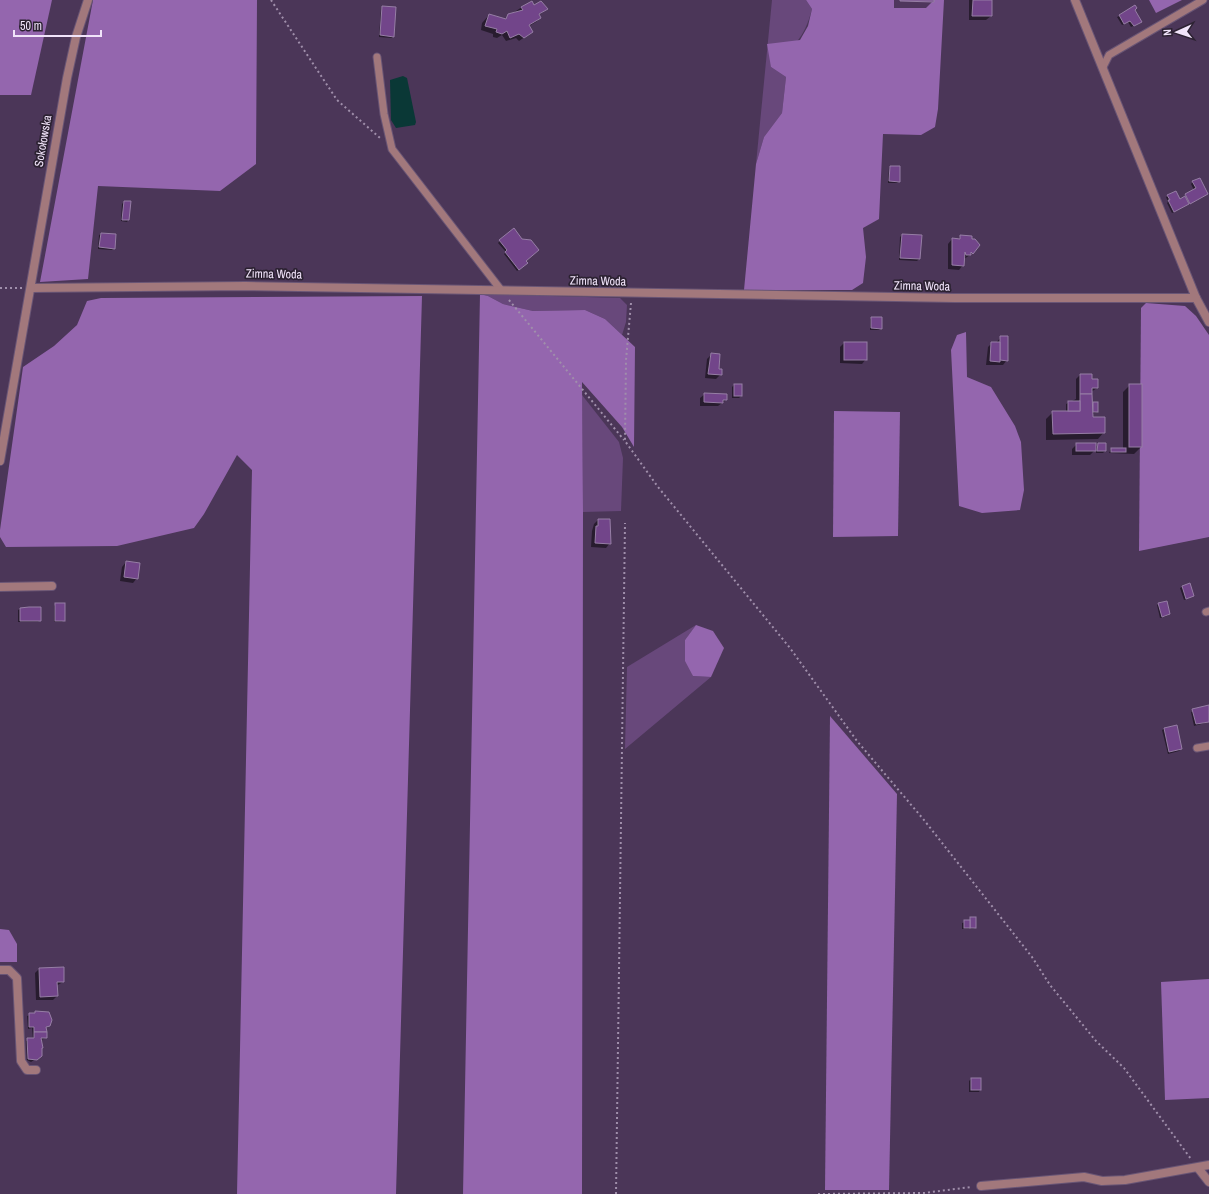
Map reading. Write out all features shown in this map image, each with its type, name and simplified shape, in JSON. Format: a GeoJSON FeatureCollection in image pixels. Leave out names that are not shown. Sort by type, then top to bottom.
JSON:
{"type":"FeatureCollection","features":[{"type":"Feature","properties":{"kind":"street","name":"Sokołowska"},"geometry":{"type":"LineString","coordinates":[[0,461],[67,78],[76,37],[88,0]]}},
{"type":"Feature","properties":{"kind":"street"},"geometry":{"type":"LineString","coordinates":[[1075,0],[1196,298],[1209,322]]}},
{"type":"Feature","properties":{"kind":"street","name":"Zimna Woda"},"geometry":{"type":"LineString","coordinates":[[31,288],[246,286],[954,298],[1196,298]]}},
{"type":"Feature","properties":{"kind":"street"},"geometry":{"type":"LineString","coordinates":[[0,587],[52,586]]}},
{"type":"Feature","properties":{"kind":"street"},"geometry":{"type":"LineString","coordinates":[[0,970],[9,970],[17,978],[20,1061],[27,1070],[36,1070]]}},
{"type":"Feature","properties":{"kind":"street"},"geometry":{"type":"LineString","coordinates":[[981,1186],[1084,1177],[1102,1181],[1125,1180],[1209,1165]]}},
{"type":"Feature","properties":{"kind":"street"},"geometry":{"type":"LineString","coordinates":[[1198,1168],[1209,1182]]}},
{"type":"Feature","properties":{"kind":"lane"},"geometry":{"type":"LineString","coordinates":[[1103,67],[1109,55],[1203,0]]}},
{"type":"Feature","properties":{"kind":"lane"},"geometry":{"type":"LineString","coordinates":[[377,57],[384,114],[392,149],[501,290]]}},
{"type":"Feature","properties":{"kind":"lane"},"geometry":{"type":"LineString","coordinates":[[1197,748],[1209,746]]}},
{"type":"Feature","properties":{"kind":"path"},"geometry":{"type":"LineString","coordinates":[[271,0],[337,100],[392,149]]}},
{"type":"Feature","properties":{"kind":"path"},"geometry":{"type":"LineString","coordinates":[[0,288],[31,288]]}},
{"type":"Feature","properties":{"kind":"path"},"geometry":{"type":"LineString","coordinates":[[501,290],[625,440],[658,487],[790,648],[857,740],[924,820],[1032,957],[1050,985],[1096,1041],[1124,1068],[1198,1168]]}},
{"type":"Feature","properties":{"kind":"path"},"geometry":{"type":"LineString","coordinates":[[625,440],[626,360],[631,293]]}},
{"type":"Feature","properties":{"kind":"path"},"geometry":{"type":"LineString","coordinates":[[616,1194],[625,523]]}},
{"type":"Feature","properties":{"kind":"path"},"geometry":{"type":"LineString","coordinates":[[818,1194],[924,1193],[981,1186]]}},
{"type":"Feature","properties":{"kind":"shaded area"},"geometry":{"type":"Polygon","coordinates":[[[0,0],[52,0],[31,95],[0,95],[0,0]]]}},
{"type":"Feature","properties":{"kind":"shaded area"},"geometry":{"type":"Polygon","coordinates":[[[93,0],[257,0],[256,164],[220,191],[98,186],[88,279],[40,282],[93,0]]]}},
{"type":"Feature","properties":{"kind":"shaded area"},"geometry":{"type":"Polygon","coordinates":[[[772,0],[806,0],[812,9],[809,20],[797,42],[771,67],[786,77],[782,113],[764,137],[756,164],[772,0]]]}},
{"type":"Feature","properties":{"kind":"shaded area"},"geometry":{"type":"Polygon","coordinates":[[[806,0],[944,0],[938,109],[935,127],[921,135],[883,134],[879,219],[863,228],[866,257],[863,283],[852,290],[744,290],[756,164],[764,137],[782,113],[786,77],[771,67],[767,44],[800,40],[808,26],[812,9],[806,0]]]}},
{"type":"Feature","properties":{"kind":"shaded area"},"geometry":{"type":"Polygon","coordinates":[[[1149,0],[1182,0],[1156,13],[1149,0]]]}},
{"type":"Feature","properties":{"kind":"shaded area"},"geometry":{"type":"Polygon","coordinates":[[[403,76],[407,78],[416,122],[415,125],[396,128],[391,120],[390,80],[403,76]]]}},
{"type":"Feature","properties":{"kind":"shaded area"},"geometry":{"type":"Polygon","coordinates":[[[480,294],[620,298],[627,305],[626,322],[622,335],[605,319],[585,310],[533,311],[503,304],[488,296],[480,294]]]}},
{"type":"Feature","properties":{"kind":"shaded area"},"geometry":{"type":"Polygon","coordinates":[[[480,294],[488,296],[503,304],[533,311],[585,310],[605,319],[635,347],[634,447],[622,427],[582,382],[582,1194],[463,1194],[480,294]]]}},
{"type":"Feature","properties":{"kind":"shaded area"},"geometry":{"type":"Polygon","coordinates":[[[422,296],[396,1194],[237,1194],[252,470],[237,455],[204,514],[194,528],[117,546],[6,547],[0,537],[0,530],[23,367],[54,346],[77,325],[87,301],[101,298],[422,296]]]}},
{"type":"Feature","properties":{"kind":"shaded area"},"geometry":{"type":"Polygon","coordinates":[[[1146,303],[1185,306],[1196,316],[1209,335],[1209,537],[1139,551],[1141,308],[1146,303]]]}},
{"type":"Feature","properties":{"kind":"shaded area"},"geometry":{"type":"Polygon","coordinates":[[[966,332],[967,377],[991,387],[1015,426],[1021,442],[1024,490],[1020,510],[982,513],[959,506],[951,350],[957,335],[966,332]]]}},
{"type":"Feature","properties":{"kind":"shaded area"},"geometry":{"type":"Polygon","coordinates":[[[582,395],[619,442],[623,458],[621,511],[583,512],[582,395]]]}},
{"type":"Feature","properties":{"kind":"shaded area"},"geometry":{"type":"Polygon","coordinates":[[[834,411],[900,412],[898,536],[833,537],[834,411]]]}},
{"type":"Feature","properties":{"kind":"shaded area"},"geometry":{"type":"Polygon","coordinates":[[[696,625],[685,640],[693,676],[711,677],[625,749],[627,667],[696,625]]]}},
{"type":"Feature","properties":{"kind":"shaded area"},"geometry":{"type":"Polygon","coordinates":[[[696,625],[713,631],[724,648],[711,677],[693,676],[685,661],[685,640],[696,625]]]}},
{"type":"Feature","properties":{"kind":"shaded area"},"geometry":{"type":"Polygon","coordinates":[[[830,716],[897,794],[889,1190],[825,1190],[830,716]]]}},
{"type":"Feature","properties":{"kind":"shaded area"},"geometry":{"type":"Polygon","coordinates":[[[0,929],[9,930],[17,944],[17,962],[0,962],[0,929]]]}},
{"type":"Feature","properties":{"kind":"shaded area"},"geometry":{"type":"Polygon","coordinates":[[[1209,979],[1209,1098],[1165,1100],[1161,982],[1209,979]]]}},
{"type":"Feature","properties":{"kind":"building"},"geometry":{"type":"Polygon","coordinates":[[[934,0],[934,2],[900,1],[934,0]]]}},
{"type":"Feature","properties":{"kind":"building"},"geometry":{"type":"Polygon","coordinates":[[[973,0],[992,0],[992,16],[972,16],[973,0]]]}},
{"type":"Feature","properties":{"kind":"building"},"geometry":{"type":"Polygon","coordinates":[[[532,1],[534,5],[541,1],[548,9],[539,14],[541,18],[529,25],[533,32],[524,38],[519,34],[510,38],[507,31],[502,34],[496,32],[497,29],[485,26],[489,14],[506,19],[508,14],[523,10],[521,7],[532,1]]]}},
{"type":"Feature","properties":{"kind":"building"},"geometry":{"type":"Polygon","coordinates":[[[1135,5],[1137,8],[1135,10],[1142,22],[1134,26],[1130,21],[1124,24],[1119,15],[1135,5]]]}},
{"type":"Feature","properties":{"kind":"building"},"geometry":{"type":"Polygon","coordinates":[[[382,6],[396,7],[394,37],[380,35],[382,6]]]}},
{"type":"Feature","properties":{"kind":"building"},"geometry":{"type":"Polygon","coordinates":[[[890,166],[900,166],[900,182],[889,181],[890,166]]]}},
{"type":"Feature","properties":{"kind":"building"},"geometry":{"type":"Polygon","coordinates":[[[1200,178],[1208,194],[1190,204],[1185,194],[1196,188],[1192,181],[1200,178]]]}},
{"type":"Feature","properties":{"kind":"building"},"geometry":{"type":"Polygon","coordinates":[[[1176,191],[1180,199],[1185,196],[1189,204],[1174,212],[1167,195],[1176,191]]]}},
{"type":"Feature","properties":{"kind":"building"},"geometry":{"type":"Polygon","coordinates":[[[124,201],[131,201],[129,220],[122,220],[124,201]]]}},
{"type":"Feature","properties":{"kind":"building"},"geometry":{"type":"Polygon","coordinates":[[[514,228],[522,239],[531,240],[539,250],[526,261],[528,263],[519,270],[505,252],[507,250],[499,240],[514,228]]]}},
{"type":"Feature","properties":{"kind":"building"},"geometry":{"type":"Polygon","coordinates":[[[101,233],[116,234],[115,249],[99,247],[101,233]]]}},
{"type":"Feature","properties":{"kind":"building"},"geometry":{"type":"Polygon","coordinates":[[[902,234],[922,235],[920,259],[900,258],[902,234]]]}},
{"type":"Feature","properties":{"kind":"building"},"geometry":{"type":"Polygon","coordinates":[[[960,235],[972,236],[972,239],[975,239],[980,245],[973,254],[971,252],[971,255],[966,255],[965,252],[964,266],[952,265],[952,238],[960,239],[960,235]]]}},
{"type":"Feature","properties":{"kind":"building"},"geometry":{"type":"Polygon","coordinates":[[[871,317],[882,317],[882,329],[871,328],[871,317]]]}},
{"type":"Feature","properties":{"kind":"building"},"geometry":{"type":"Polygon","coordinates":[[[1000,336],[1008,336],[1008,361],[1000,360],[1000,336]]]}},
{"type":"Feature","properties":{"kind":"building"},"geometry":{"type":"Polygon","coordinates":[[[844,342],[867,342],[867,360],[844,360],[844,342]]]}},
{"type":"Feature","properties":{"kind":"building"},"geometry":{"type":"Polygon","coordinates":[[[991,342],[1000,342],[1000,362],[990,361],[991,342]]]}},
{"type":"Feature","properties":{"kind":"building"},"geometry":{"type":"Polygon","coordinates":[[[711,353],[720,354],[719,369],[722,369],[722,375],[708,374],[711,353]]]}},
{"type":"Feature","properties":{"kind":"building"},"geometry":{"type":"Polygon","coordinates":[[[1080,374],[1092,374],[1092,379],[1098,379],[1098,388],[1092,388],[1092,394],[1080,394],[1080,374]]]}},
{"type":"Feature","properties":{"kind":"building"},"geometry":{"type":"Polygon","coordinates":[[[734,384],[742,384],[742,396],[734,396],[734,384]]]}},
{"type":"Feature","properties":{"kind":"building"},"geometry":{"type":"Polygon","coordinates":[[[1129,384],[1142,384],[1142,447],[1129,447],[1129,384]]]}},
{"type":"Feature","properties":{"kind":"building"},"geometry":{"type":"Polygon","coordinates":[[[704,393],[727,394],[727,400],[723,400],[723,403],[704,402],[704,393]]]}},
{"type":"Feature","properties":{"kind":"building"},"geometry":{"type":"Polygon","coordinates":[[[1080,394],[1092,394],[1093,417],[1105,417],[1105,433],[1053,434],[1052,411],[1080,411],[1080,394]]]}},
{"type":"Feature","properties":{"kind":"building"},"geometry":{"type":"Polygon","coordinates":[[[1068,401],[1080,401],[1080,411],[1068,411],[1068,401]]]}},
{"type":"Feature","properties":{"kind":"building"},"geometry":{"type":"Polygon","coordinates":[[[1093,402],[1098,402],[1098,412],[1093,412],[1093,402]]]}},
{"type":"Feature","properties":{"kind":"building"},"geometry":{"type":"Polygon","coordinates":[[[1076,443],[1096,443],[1096,451],[1076,451],[1076,443]]]}},
{"type":"Feature","properties":{"kind":"building"},"geometry":{"type":"Polygon","coordinates":[[[1098,443],[1106,443],[1106,451],[1097,451],[1098,443]]]}},
{"type":"Feature","properties":{"kind":"building"},"geometry":{"type":"Polygon","coordinates":[[[1111,448],[1126,448],[1126,452],[1111,452],[1111,448]]]}},
{"type":"Feature","properties":{"kind":"building"},"geometry":{"type":"Polygon","coordinates":[[[598,519],[610,519],[611,544],[595,543],[598,519]]]}},
{"type":"Feature","properties":{"kind":"building"},"geometry":{"type":"Polygon","coordinates":[[[126,561],[140,563],[138,579],[124,577],[126,561]]]}},
{"type":"Feature","properties":{"kind":"building"},"geometry":{"type":"Polygon","coordinates":[[[1190,583],[1194,596],[1186,599],[1182,586],[1190,583]]]}},
{"type":"Feature","properties":{"kind":"building"},"geometry":{"type":"Polygon","coordinates":[[[1167,601],[1170,614],[1162,617],[1158,603],[1167,601]]]}},
{"type":"Feature","properties":{"kind":"building"},"geometry":{"type":"Polygon","coordinates":[[[55,603],[65,603],[65,621],[55,621],[55,603]]]}},
{"type":"Feature","properties":{"kind":"building"},"geometry":{"type":"Polygon","coordinates":[[[41,607],[41,621],[20,621],[20,608],[41,607]]]}},
{"type":"Feature","properties":{"kind":"building"},"geometry":{"type":"Polygon","coordinates":[[[1209,705],[1209,722],[1196,724],[1192,709],[1209,705]]]}},
{"type":"Feature","properties":{"kind":"building"},"geometry":{"type":"Polygon","coordinates":[[[1177,725],[1182,749],[1169,752],[1164,728],[1177,725]]]}},
{"type":"Feature","properties":{"kind":"building"},"geometry":{"type":"Polygon","coordinates":[[[970,917],[976,917],[976,928],[970,928],[970,917]]]}},
{"type":"Feature","properties":{"kind":"building"},"geometry":{"type":"Polygon","coordinates":[[[964,920],[970,920],[970,928],[964,928],[964,920]]]}},
{"type":"Feature","properties":{"kind":"building"},"geometry":{"type":"Polygon","coordinates":[[[64,967],[64,982],[57,982],[58,996],[40,997],[39,968],[64,967]]]}},
{"type":"Feature","properties":{"kind":"building"},"geometry":{"type":"Polygon","coordinates":[[[35,1011],[49,1012],[52,1020],[50,1026],[46,1027],[47,1032],[34,1032],[34,1027],[29,1027],[29,1013],[35,1013],[35,1011]]]}},
{"type":"Feature","properties":{"kind":"building"},"geometry":{"type":"Polygon","coordinates":[[[34,1032],[47,1032],[47,1038],[41,1038],[43,1048],[42,1056],[37,1060],[28,1059],[27,1038],[34,1038],[34,1032]]]}},
{"type":"Feature","properties":{"kind":"building"},"geometry":{"type":"Polygon","coordinates":[[[971,1078],[981,1078],[981,1090],[971,1090],[971,1078]]]}}]}
